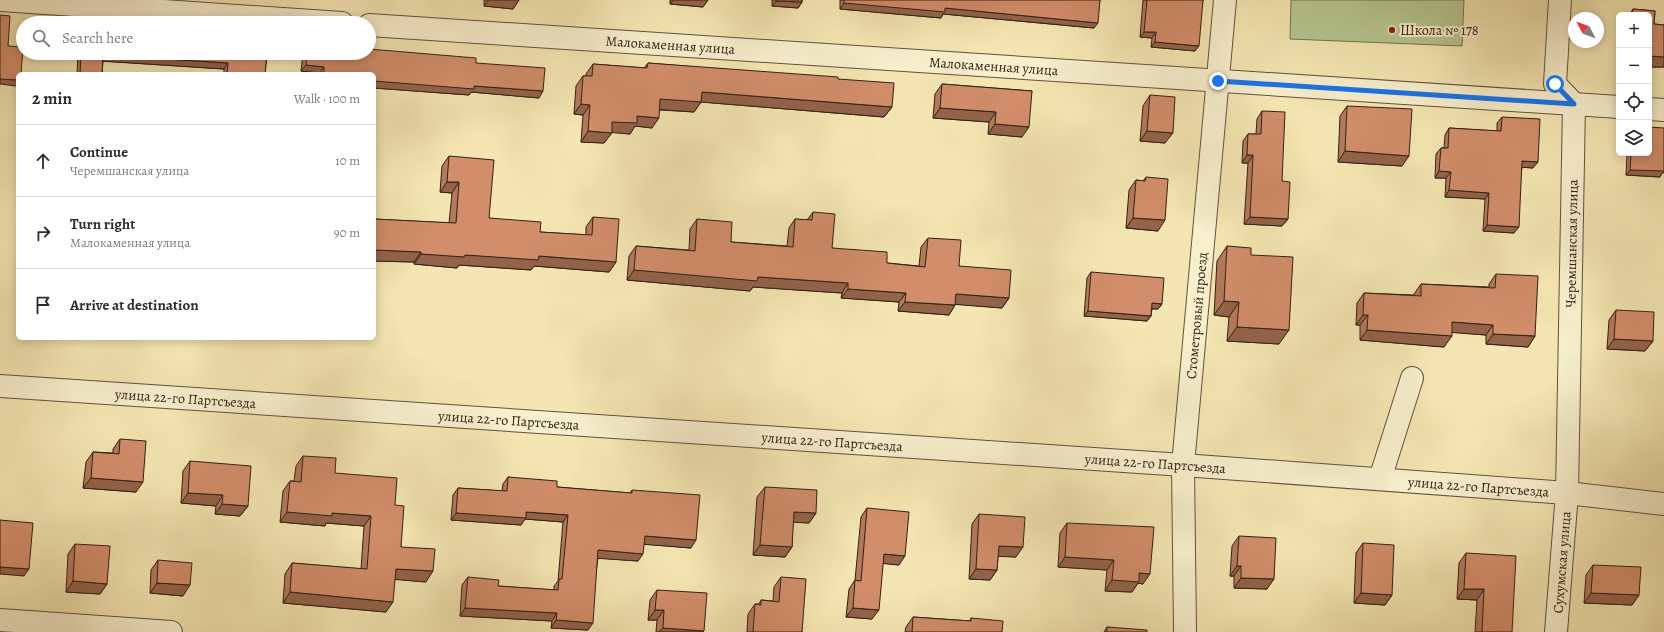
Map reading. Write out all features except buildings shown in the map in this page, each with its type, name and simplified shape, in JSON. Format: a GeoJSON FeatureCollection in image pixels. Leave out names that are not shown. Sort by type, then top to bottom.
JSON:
{"type":"FeatureCollection","features":[{"type":"Feature","properties":{"kind":"street"},"geometry":{"type":"LineString","coordinates":[[0,0],[238,16]]}},
{"type":"Feature","properties":{"kind":"street","name":"Стометровый проезд"},"geometry":{"type":"LineString","coordinates":[[1185,632],[1184,465],[1225,0]]}},
{"type":"Feature","properties":{"kind":"street"},"geometry":{"type":"LineString","coordinates":[[1560,0],[1555,84],[1574,104]]}},
{"type":"Feature","properties":{"kind":"street","name":"Малокаменная улица"},"geometry":{"type":"LineString","coordinates":[[376,25],[1616,107]]}},
{"type":"Feature","properties":{"kind":"street","name":"Черемшанская улица"},"geometry":{"type":"LineString","coordinates":[[1567,493],[1574,104]]}},
{"type":"Feature","properties":{"kind":"street"},"geometry":{"type":"LineString","coordinates":[[1652,109],[1664,110]]}},
{"type":"Feature","properties":{"kind":"street"},"geometry":{"type":"LineString","coordinates":[[1380,479],[1412,378]]}},
{"type":"Feature","properties":{"kind":"street","name":"улица 22-го Партсъезда"},"geometry":{"type":"LineString","coordinates":[[0,386],[1184,465],[1567,493],[1664,504]]}},
{"type":"Feature","properties":{"kind":"street","name":"Сухумская улица"},"geometry":{"type":"LineString","coordinates":[[1556,632],[1567,493]]}},
{"type":"Feature","properties":{"kind":"street"},"geometry":{"type":"LineString","coordinates":[[0,620],[171,632]]}},
{"type":"Feature","properties":{"kind":"green space"},"geometry":{"type":"Polygon","coordinates":[[[1291,0],[1464,0],[1462,46],[1290,39],[1291,0]]]}},
{"type":"Feature","properties":{"kind":"place","name":"Школа № 178"},"geometry":{"type":"Point","coordinates":[1392,30]}},
{"type":"Feature","properties":{"kind":"route"},"geometry":{"type":"LineString","coordinates":[[1218,81],[1574,104],[1555,84]]}}]}
